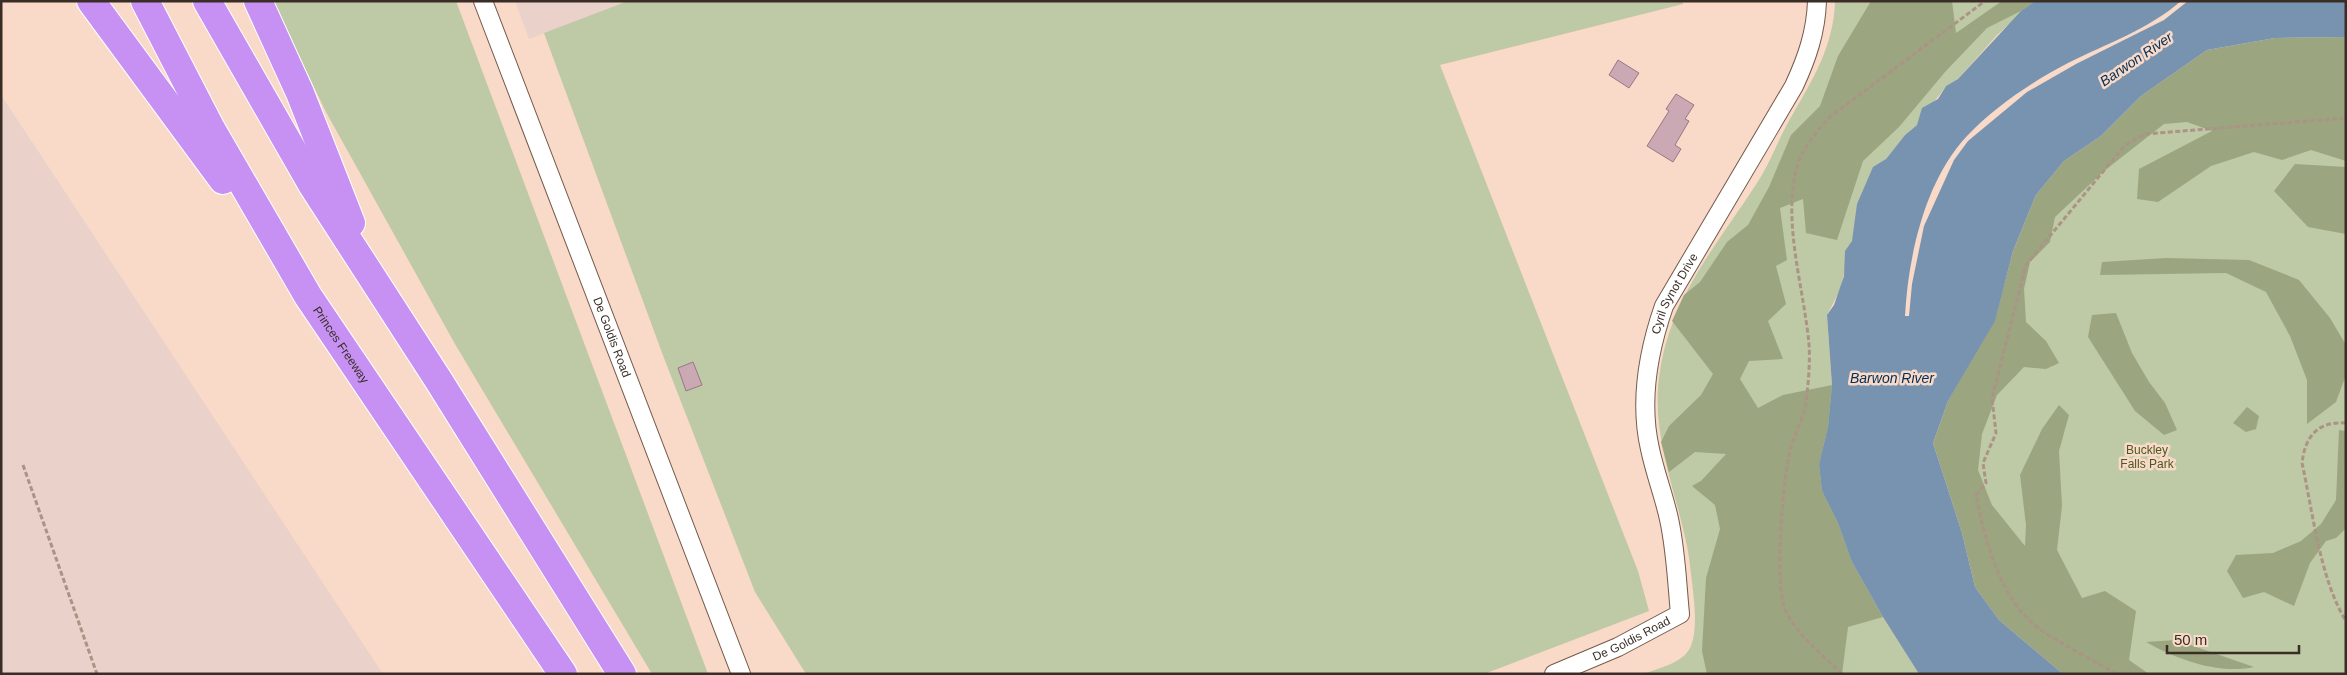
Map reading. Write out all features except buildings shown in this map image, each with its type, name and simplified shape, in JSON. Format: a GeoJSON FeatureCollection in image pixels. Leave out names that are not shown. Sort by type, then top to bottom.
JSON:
{"type":"FeatureCollection","features":[{"type":"Feature","properties":{"kind":"highway"},"geometry":{"type":"LineString","coordinates":[[91,1],[308,296]]}},
{"type":"Feature","properties":{"kind":"highway","name":"Princes Freeway"},"geometry":{"type":"LineString","coordinates":[[145,1],[210,127],[308,296],[563,674]]}},
{"type":"Feature","properties":{"kind":"highway"},"geometry":{"type":"LineString","coordinates":[[207,1],[313,186],[439,381],[622,674]]}},
{"type":"Feature","properties":{"kind":"highway"},"geometry":{"type":"LineString","coordinates":[[258,1],[300,93],[374,282]]}},
{"type":"Feature","properties":{"kind":"street","name":"De Goldis Road"},"geometry":{"type":"LineString","coordinates":[[483,1],[741,674]]}},
{"type":"Feature","properties":{"kind":"street","name":"Cyril Synot Drive"},"geometry":{"type":"LineString","coordinates":[[1680,614],[1675,550],[1669,519],[1650,448],[1644,408],[1653,338],[1664,306],[1794,86],[1809,54],[1818,1]]}},
{"type":"Feature","properties":{"kind":"street","name":"De Goldis Road"},"geometry":{"type":"LineString","coordinates":[[1554,674],[1618,647],[1680,614]]}},
{"type":"Feature","properties":{"kind":"path"},"geometry":{"type":"LineString","coordinates":[[1842,674],[1802,636],[1785,608],[1780,579],[1784,491],[1791,447],[1803,419],[1808,394],[1809,345],[1794,243],[1792,206],[1796,171],[1811,138],[1830,117],[1985,1]]}},
{"type":"Feature","properties":{"kind":"path"},"geometry":{"type":"LineString","coordinates":[[2116,674],[2042,631],[2019,608],[2008,592],[1985,536],[1976,495],[1986,482],[1983,463],[1996,433],[1992,398],[2026,265],[2125,145],[2145,134],[2346,118]]}},
{"type":"Feature","properties":{"kind":"path"},"geometry":{"type":"LineString","coordinates":[[2346,423],[2336,423],[2324,427],[2310,436],[2304,448],[2302,463],[2334,603],[2346,622]]}},
{"type":"Feature","properties":{"kind":"path"},"geometry":{"type":"LineString","coordinates":[[23,465],[96,674]]}},
{"type":"Feature","properties":{"kind":"shaded area"},"geometry":{"type":"Polygon","coordinates":[[[515,1],[628,1],[529,39],[515,1]]]}},
{"type":"Feature","properties":{"kind":"shaded area"},"geometry":{"type":"Polygon","coordinates":[[[1,95],[383,674],[1,674],[1,95]]]}},
{"type":"Feature","properties":{"kind":"green space"},"geometry":{"type":"Polygon","coordinates":[[[272,1],[456,1],[708,674],[652,674],[455,344],[326,112],[272,1]]]}},
{"type":"Feature","properties":{"kind":"green space"},"geometry":{"type":"Polygon","coordinates":[[[628,1],[1683,1],[1683,4],[1440,65],[1638,571],[1649,611],[1484,674],[806,674],[755,592],[664,358],[544,33],[628,1]]]}},
{"type":"Feature","properties":{"kind":"green space"},"geometry":{"type":"Polygon","coordinates":[[[1835,1],[2035,1],[1997,35],[1958,79],[1946,86],[1917,125],[1905,135],[1886,159],[1852,241],[1840,290],[1827,315],[1832,385],[1852,562],[1883,617],[1919,674],[1643,674],[1683,657],[1691,646],[1695,623],[1686,543],[1660,434],[1658,392],[1666,344],[1685,294],[1762,175],[1814,77],[1831,33],[1835,1]]]}},
{"type":"Feature","properties":{"kind":"green space"},"geometry":{"type":"Polygon","coordinates":[[[1871,1],[1952,1],[1956,33],[2002,1],[2035,1],[2021,11],[1987,28],[1945,72],[1899,127],[1863,161],[1837,240],[1806,233],[1803,199],[1780,208],[1787,260],[1776,266],[1786,304],[1768,321],[1783,359],[1749,361],[1740,379],[1758,408],[1783,395],[1832,385],[1828,427],[1819,464],[1822,491],[1838,523],[1852,562],[1883,617],[1848,627],[1842,674],[1707,674],[1702,651],[1706,578],[1720,529],[1715,505],[1692,486],[1701,481],[1726,454],[1695,452],[1669,472],[1661,442],[1669,426],[1701,395],[1713,374],[1672,321],[1684,295],[1700,282],[1727,242],[1748,225],[1769,187],[1791,135],[1820,106],[1838,56],[1871,1]]]}},
{"type":"Feature","properties":{"kind":"green space","name":"Buckley Falls Park"},"geometry":{"type":"Polygon","coordinates":[[[2346,37],[2346,674],[2063,674],[1948,401],[2064,161],[2346,37]]]}},
{"type":"Feature","properties":{"kind":"green space"},"geometry":{"type":"Polygon","coordinates":[[[2346,37],[2346,161],[2311,150],[2282,160],[2254,152],[2211,166],[2158,202],[2137,199],[2139,169],[2212,131],[2187,122],[2164,124],[2104,171],[2055,217],[2050,242],[2030,262],[2024,289],[2026,322],[2046,341],[2059,363],[2046,369],[2024,367],[1997,395],[1982,434],[1978,470],[1992,505],[2025,546],[2026,525],[2020,475],[2042,429],[2059,405],[2069,415],[2059,451],[2062,506],[2057,550],[2082,598],[2105,591],[2136,611],[2129,660],[2149,674],[2063,674],[1999,620],[1975,587],[1962,533],[1933,443],[1948,401],[1995,320],[2013,251],[2036,195],[2064,161],[2101,136],[2141,96],[2207,50],[2275,38],[2346,37]]]}},
{"type":"Feature","properties":{"kind":"green space"},"geometry":{"type":"Polygon","coordinates":[[[2295,164],[2346,167],[2346,234],[2308,227],[2274,191],[2295,164]]]}},
{"type":"Feature","properties":{"kind":"green space"},"geometry":{"type":"Polygon","coordinates":[[[2166,258],[2249,260],[2299,280],[2330,318],[2346,345],[2346,375],[2336,402],[2307,424],[2307,380],[2290,336],[2266,292],[2226,273],[2100,275],[2102,262],[2166,258]]]}},
{"type":"Feature","properties":{"kind":"green space"},"geometry":{"type":"Polygon","coordinates":[[[2116,313],[2132,353],[2149,382],[2165,403],[2177,430],[2164,435],[2135,411],[2088,337],[2092,315],[2116,313]]]}},
{"type":"Feature","properties":{"kind":"green space"},"geometry":{"type":"Polygon","coordinates":[[[2247,407],[2259,416],[2256,429],[2246,432],[2233,423],[2247,407]]]}},
{"type":"Feature","properties":{"kind":"green space"},"geometry":{"type":"Polygon","coordinates":[[[2339,430],[2346,431],[2346,528],[2336,538],[2326,541],[2310,563],[2294,606],[2264,592],[2243,598],[2227,571],[2236,555],[2273,553],[2301,541],[2321,524],[2336,500],[2339,430]]]}},
{"type":"Feature","properties":{"kind":"green space"},"geometry":{"type":"Polygon","coordinates":[[[2176,640],[2254,667],[2227,669],[2198,664],[2146,642],[2176,640]]]}},
{"type":"Feature","properties":{"kind":"water","name":"Barwon River"},"geometry":{"type":"Polygon","coordinates":[[[2035,1],[2181,1],[2169,11],[2141,28],[2068,63],[2028,86],[1989,115],[1967,136],[1952,154],[1940,174],[1921,220],[1910,269],[1905,316],[1909,316],[1912,284],[1924,226],[1954,160],[1968,141],[2027,92],[2076,64],[2164,20],[2188,1],[2346,1],[2346,37],[2275,38],[2207,50],[2141,96],[2101,136],[2064,161],[2036,195],[2013,251],[1995,321],[1948,401],[1933,443],[1962,533],[1975,587],[1999,620],[2063,674],[1919,674],[1883,617],[1852,562],[1838,523],[1822,491],[1819,464],[1828,427],[1832,385],[1827,315],[1834,305],[1844,276],[1845,251],[1852,241],[1857,204],[1873,167],[1886,159],[1905,135],[1917,125],[1922,108],[1938,99],[1946,86],[1958,79],[2021,11],[2035,1]]]}}]}
